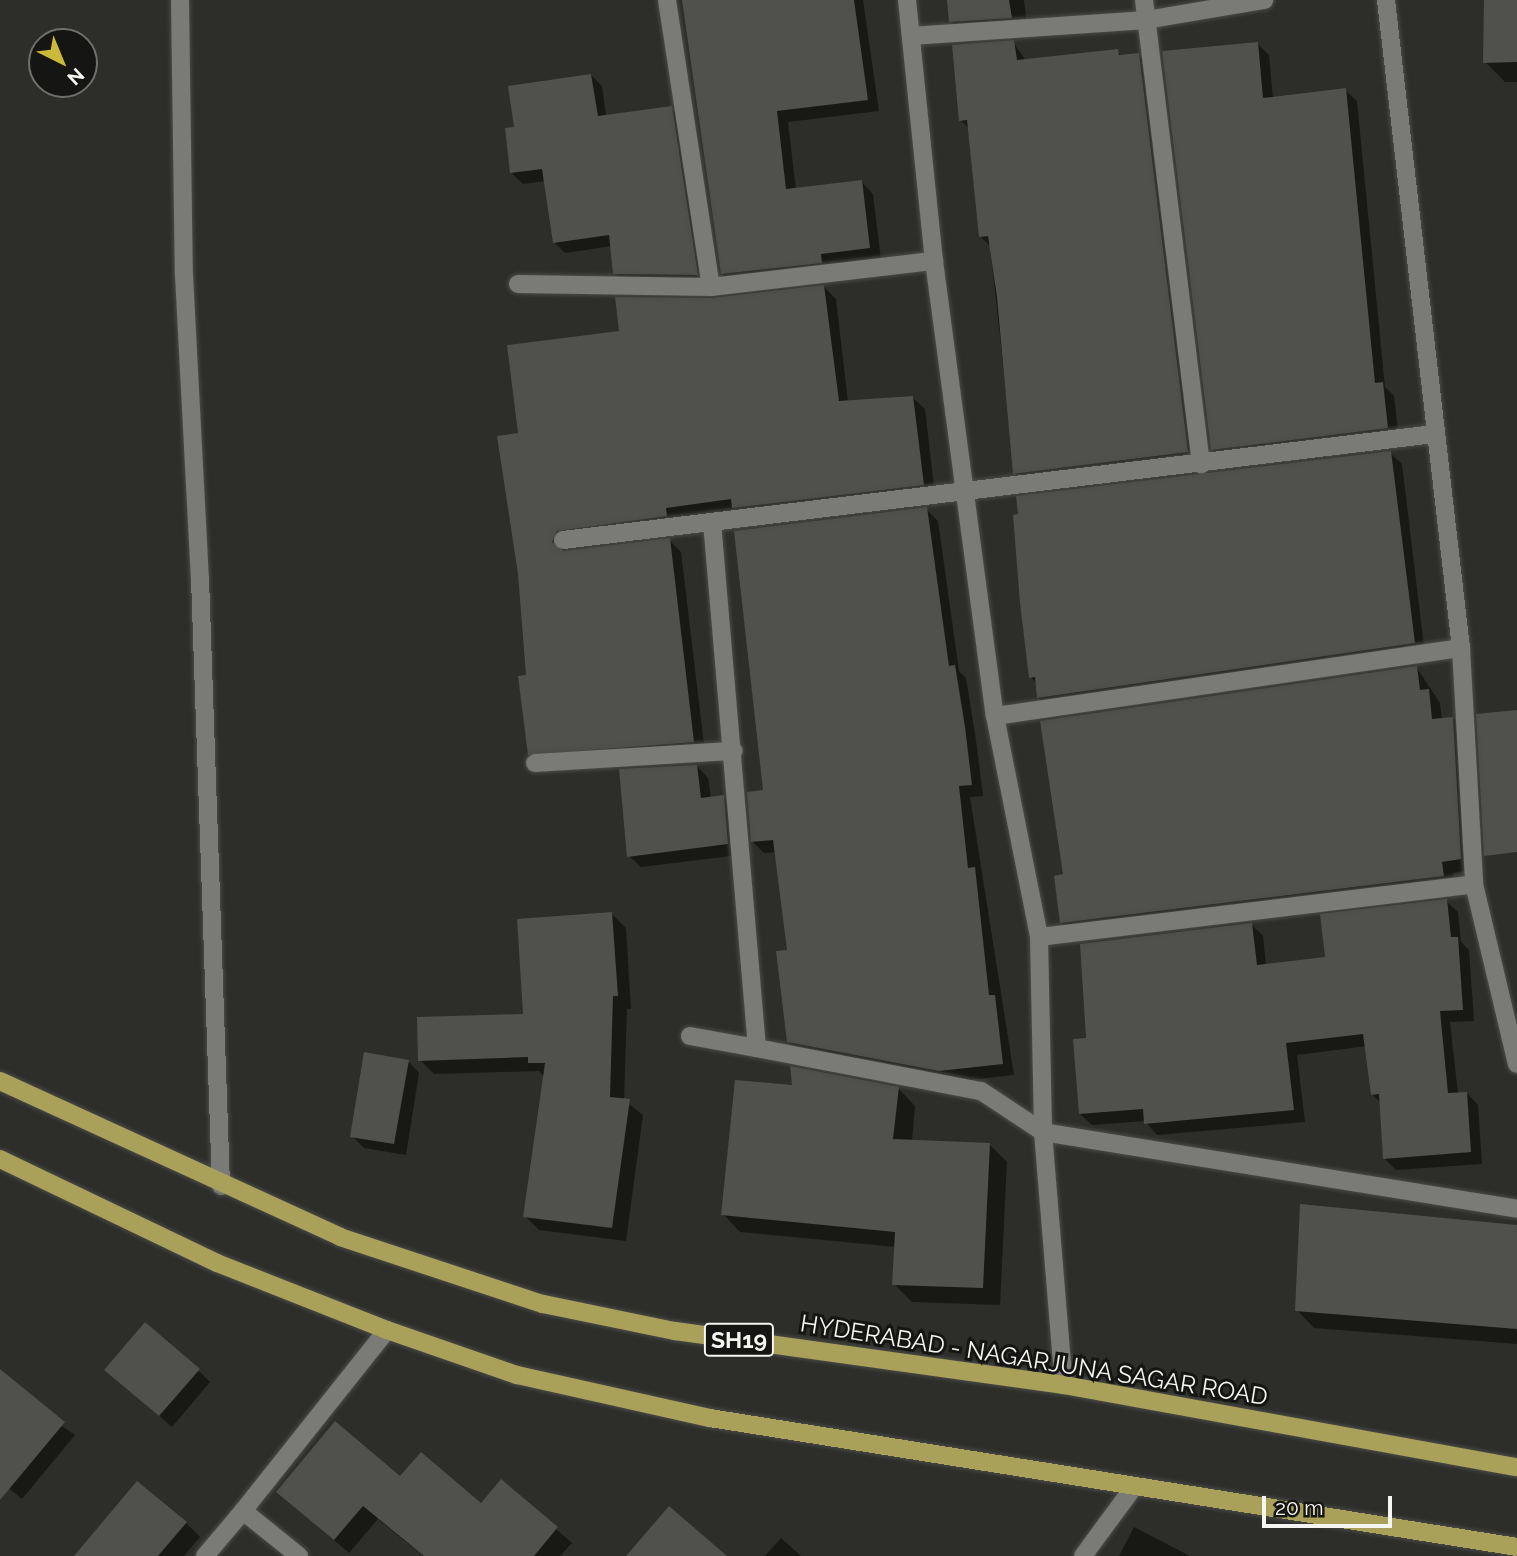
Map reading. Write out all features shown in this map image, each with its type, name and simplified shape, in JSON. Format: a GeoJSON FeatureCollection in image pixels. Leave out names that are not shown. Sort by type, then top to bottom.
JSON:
{"type":"FeatureCollection","features":[{"type":"Feature","properties":{"kind":"main road","name":"HYDERABAD - NAGARJUNA SAGAR ROAD"},"geometry":{"type":"LineString","coordinates":[[0,1081],[221,1186],[340,1237],[543,1304],[675,1331],[1064,1385],[1517,1467]]}},
{"type":"Feature","properties":{"kind":"main road"},"geometry":{"type":"LineString","coordinates":[[0,1159],[217,1263],[387,1330],[517,1375],[710,1418],[1133,1488],[1517,1547]]}},
{"type":"Feature","properties":{"kind":"street"},"geometry":{"type":"LineString","coordinates":[[180,0],[184,275],[200,578],[221,1186]]}},
{"type":"Feature","properties":{"kind":"street"},"geometry":{"type":"LineString","coordinates":[[667,0],[711,287]]}},
{"type":"Feature","properties":{"kind":"street"},"geometry":{"type":"LineString","coordinates":[[907,0],[934,261],[995,716],[1040,937],[1043,1132],[1064,1385]]}},
{"type":"Feature","properties":{"kind":"street"},"geometry":{"type":"LineString","coordinates":[[1144,0],[1201,465]]}},
{"type":"Feature","properties":{"kind":"street"},"geometry":{"type":"LineString","coordinates":[[911,36],[1146,20],[1264,0]]}},
{"type":"Feature","properties":{"kind":"street"},"geometry":{"type":"LineString","coordinates":[[1386,0],[1434,434],[1461,648],[1474,884],[1517,1064]]}},
{"type":"Feature","properties":{"kind":"street"},"geometry":{"type":"LineString","coordinates":[[518,284],[711,287],[934,261]]}},
{"type":"Feature","properties":{"kind":"street"},"geometry":{"type":"LineString","coordinates":[[563,540],[1201,465],[1434,434]]}},
{"type":"Feature","properties":{"kind":"street"},"geometry":{"type":"LineString","coordinates":[[712,522],[734,751],[757,1048]]}},
{"type":"Feature","properties":{"kind":"street"},"geometry":{"type":"LineString","coordinates":[[995,716],[1461,648]]}},
{"type":"Feature","properties":{"kind":"street"},"geometry":{"type":"LineString","coordinates":[[535,764],[734,751]]}},
{"type":"Feature","properties":{"kind":"street"},"geometry":{"type":"LineString","coordinates":[[1040,937],[1474,884]]}},
{"type":"Feature","properties":{"kind":"street"},"geometry":{"type":"LineString","coordinates":[[690,1036],[981,1091],[1043,1132],[1517,1209]]}},
{"type":"Feature","properties":{"kind":"street"},"geometry":{"type":"LineString","coordinates":[[205,1556],[387,1330]]}},
{"type":"Feature","properties":{"kind":"street"},"geometry":{"type":"LineString","coordinates":[[1083,1556],[1133,1488]]}},
{"type":"Feature","properties":{"kind":"street"},"geometry":{"type":"LineString","coordinates":[[243,1511],[299,1556]]}},
{"type":"Feature","properties":{"kind":"building"},"geometry":{"type":"Polygon","coordinates":[[[682,0],[854,0],[868,100],[777,111],[786,189],[862,180],[870,248],[821,254],[822,263],[721,274],[682,0]]]}},
{"type":"Feature","properties":{"kind":"building"},"geometry":{"type":"Polygon","coordinates":[[[947,0],[1009,0],[1012,18],[949,22],[947,0]]]}},
{"type":"Feature","properties":{"kind":"building"},"geometry":{"type":"Polygon","coordinates":[[[1484,0],[1517,0],[1517,62],[1483,63],[1484,0]]]}},
{"type":"Feature","properties":{"kind":"building"},"geometry":{"type":"Polygon","coordinates":[[[1014,40],[1017,60],[1118,49],[1119,55],[1139,53],[1188,452],[1013,474],[997,297],[988,236],[979,237],[967,120],[959,121],[952,45],[1014,40]]]}},
{"type":"Feature","properties":{"kind":"building"},"geometry":{"type":"Polygon","coordinates":[[[1258,42],[1263,98],[1346,88],[1375,383],[1383,382],[1388,428],[1211,450],[1162,51],[1258,42]]]}},
{"type":"Feature","properties":{"kind":"building"},"geometry":{"type":"Polygon","coordinates":[[[591,74],[598,116],[672,106],[698,275],[613,274],[609,235],[553,243],[542,169],[510,173],[505,128],[514,127],[508,86],[591,74]]]}},
{"type":"Feature","properties":{"kind":"building"},"geometry":{"type":"Polygon","coordinates":[[[824,285],[839,401],[913,396],[924,485],[732,508],[731,499],[666,508],[667,516],[557,531],[552,542],[564,551],[670,538],[694,742],[528,755],[518,676],[526,675],[518,574],[497,436],[518,433],[507,345],[619,331],[615,297],[712,298],[824,285]]]}},
{"type":"Feature","properties":{"kind":"building"},"geometry":{"type":"Polygon","coordinates":[[[1391,451],[1415,643],[1037,698],[1035,677],[1029,678],[1020,603],[1013,515],[1018,514],[1016,496],[1391,451]]]}},
{"type":"Feature","properties":{"kind":"building"},"geometry":{"type":"Polygon","coordinates":[[[927,507],[949,666],[955,665],[972,785],[959,786],[968,868],[975,867],[989,995],[995,995],[1003,1064],[939,1071],[787,1042],[776,951],[787,950],[773,840],[751,842],[747,792],[763,790],[734,531],[927,507]]]}},
{"type":"Feature","properties":{"kind":"building"},"geometry":{"type":"Polygon","coordinates":[[[1417,666],[1420,690],[1429,689],[1432,719],[1453,717],[1461,859],[1442,862],[1444,876],[1060,923],[1054,876],[1063,874],[1040,721],[1417,666]]]}},
{"type":"Feature","properties":{"kind":"building"},"geometry":{"type":"Polygon","coordinates":[[[1517,710],[1517,852],[1484,856],[1476,714],[1517,710]]]}},
{"type":"Feature","properties":{"kind":"building"},"geometry":{"type":"Polygon","coordinates":[[[697,765],[701,798],[724,795],[728,844],[627,857],[619,769],[697,765]]]}},
{"type":"Feature","properties":{"kind":"building"},"geometry":{"type":"Polygon","coordinates":[[[1447,899],[1451,937],[1458,937],[1463,1010],[1440,1011],[1448,1093],[1467,1092],[1471,1152],[1383,1159],[1379,1094],[1371,1095],[1363,1034],[1286,1043],[1294,1110],[1144,1124],[1143,1109],[1079,1114],[1073,1039],[1086,1038],[1080,944],[1252,923],[1257,965],[1325,957],[1320,914],[1447,899]]]}},
{"type":"Feature","properties":{"kind":"building"},"geometry":{"type":"Polygon","coordinates":[[[612,912],[618,996],[613,996],[610,1097],[630,1099],[612,1228],[523,1217],[545,1063],[528,1063],[528,1057],[418,1061],[417,1017],[523,1014],[517,919],[612,912]]]}},
{"type":"Feature","properties":{"kind":"building"},"geometry":{"type":"Polygon","coordinates":[[[364,1052],[409,1060],[394,1144],[350,1137],[364,1052]]]}},
{"type":"Feature","properties":{"kind":"building"},"geometry":{"type":"Polygon","coordinates":[[[790,1066],[899,1087],[893,1139],[990,1143],[983,1288],[892,1285],[895,1232],[721,1215],[735,1080],[792,1085],[790,1066]]]}},
{"type":"Feature","properties":{"kind":"building"},"geometry":{"type":"Polygon","coordinates":[[[1300,1204],[1517,1225],[1517,1329],[1295,1311],[1300,1204]]]}},
{"type":"Feature","properties":{"kind":"building"},"geometry":{"type":"Polygon","coordinates":[[[145,1322],[200,1369],[159,1416],[104,1370],[145,1322]]]}},
{"type":"Feature","properties":{"kind":"building"},"geometry":{"type":"Polygon","coordinates":[[[0,1369],[65,1422],[0,1500],[0,1369]]]}},
{"type":"Feature","properties":{"kind":"building"},"geometry":{"type":"Polygon","coordinates":[[[335,1421],[400,1476],[421,1452],[481,1503],[501,1479],[558,1527],[534,1556],[424,1556],[363,1506],[334,1540],[276,1492],[335,1421]]]}},
{"type":"Feature","properties":{"kind":"building"},"geometry":{"type":"Polygon","coordinates":[[[137,1481],[187,1522],[158,1556],[74,1556],[137,1481]]]}},
{"type":"Feature","properties":{"kind":"building"},"geometry":{"type":"Polygon","coordinates":[[[669,1506],[727,1556],[626,1556],[669,1506]]]}}]}
